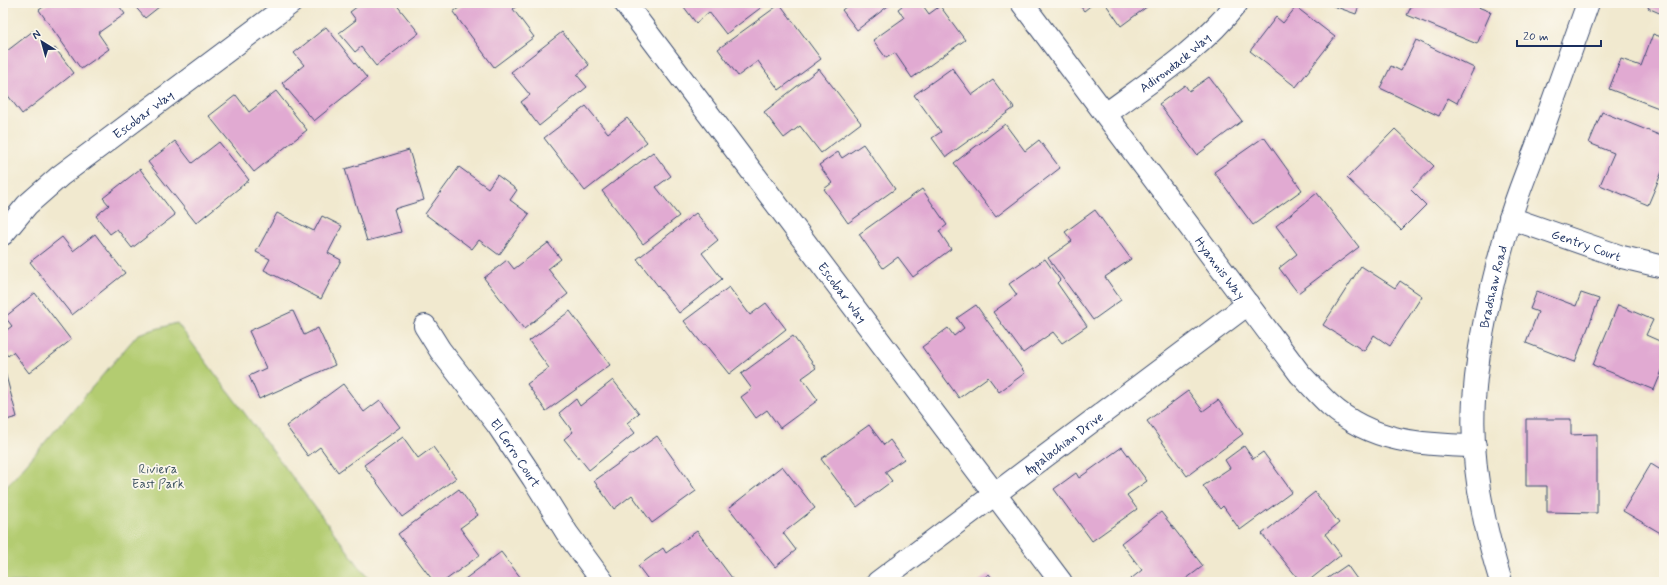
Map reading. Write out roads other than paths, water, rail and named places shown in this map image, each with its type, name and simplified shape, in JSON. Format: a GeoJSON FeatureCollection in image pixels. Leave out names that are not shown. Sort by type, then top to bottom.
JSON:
{"type":"FeatureCollection","features":[{"type":"Feature","properties":{"kind":"street","name":"Escobar Way"},"geometry":{"type":"LineString","coordinates":[[3,234],[27,205],[60,176],[291,3]]}},
{"type":"Feature","properties":{"kind":"street","name":"Escobar Way"},"geometry":{"type":"LineString","coordinates":[[624,3],[1061,582]]}},
{"type":"Feature","properties":{"kind":"street","name":"Hyannis Way"},"geometry":{"type":"LineString","coordinates":[[1022,3],[1300,374],[1330,405],[1348,418],[1381,434],[1409,442],[1431,445],[1475,446]]}},
{"type":"Feature","properties":{"kind":"street","name":"Adirondack Way"},"geometry":{"type":"LineString","coordinates":[[1106,114],[1193,50],[1226,17],[1237,3]]}},
{"type":"Feature","properties":{"kind":"street","name":"Bradshaw Road"},"geometry":{"type":"LineString","coordinates":[[1501,582],[1490,547],[1479,496],[1475,446],[1474,401],[1479,350],[1491,290],[1510,218],[1588,3]]}},
{"type":"Feature","properties":{"kind":"street","name":"Gentry Court"},"geometry":{"type":"LineString","coordinates":[[1510,218],[1622,257],[1664,267]]}},
{"type":"Feature","properties":{"kind":"street","name":"Appalachian Drive"},"geometry":{"type":"LineString","coordinates":[[878,582],[1248,304]]}},
{"type":"Feature","properties":{"kind":"street","name":"El Cerro Court"},"geometry":{"type":"LineString","coordinates":[[425,326],[440,350],[497,424],[567,533],[603,582]]}},
{"type":"Feature","properties":{"kind":"park label","name":"Riviera East Park"},"geometry":{"type":"Point","coordinates":[158,476]}}]}
